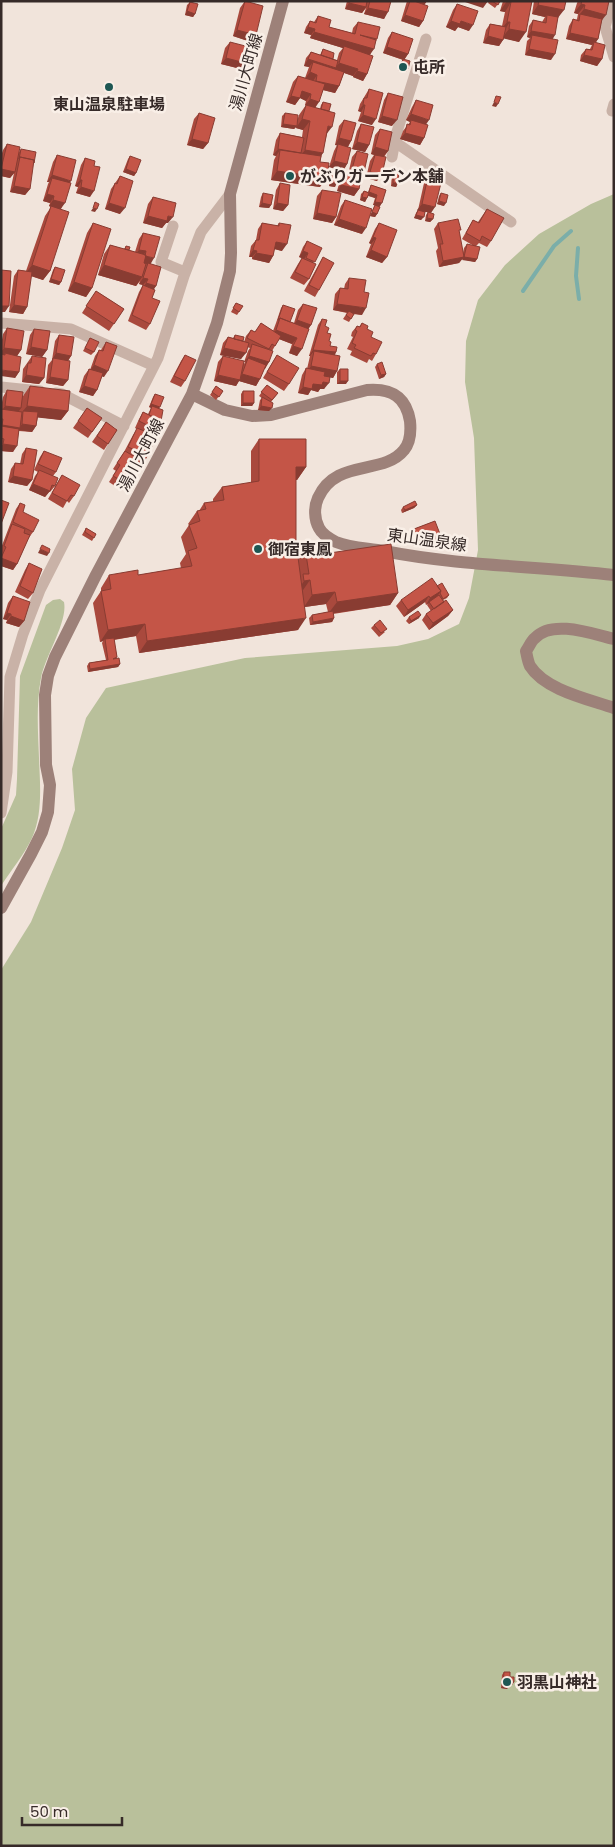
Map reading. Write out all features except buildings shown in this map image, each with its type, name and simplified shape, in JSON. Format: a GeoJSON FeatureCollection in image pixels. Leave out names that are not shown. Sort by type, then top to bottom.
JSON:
{"type":"FeatureCollection","features":[{"type":"Feature","properties":{"kind":"main road","name":"湯川大町線"},"geometry":{"type":"LineString","coordinates":[[1,908],[42,832],[48,812],[50,786],[46,765],[45,695],[48,676],[55,656],[192,394],[217,323],[228,279],[231,252],[230,194],[282,1]]}},
{"type":"Feature","properties":{"kind":"main road","name":"東山温泉線"},"geometry":{"type":"LineString","coordinates":[[192,394],[225,410],[252,416],[271,415],[367,390],[377,389],[395,394],[407,408],[410,426],[408,444],[404,451],[387,461],[341,474],[332,480],[321,492],[316,503],[316,519],[319,529],[327,536],[336,542],[351,546],[410,556],[614,575]]}},
{"type":"Feature","properties":{"kind":"main road"},"geometry":{"type":"LineString","coordinates":[[614,639],[574,629],[554,629],[536,636],[526,651],[529,665],[540,677],[554,687],[614,708]]}},
{"type":"Feature","properties":{"kind":"street"},"geometry":{"type":"LineString","coordinates":[[612,1],[604,27],[614,57]]}},
{"type":"Feature","properties":{"kind":"street"},"geometry":{"type":"LineString","coordinates":[[392,157],[426,39]]}},
{"type":"Feature","properties":{"kind":"street"},"geometry":{"type":"LineString","coordinates":[[614,104],[612,111],[614,111]]}},
{"type":"Feature","properties":{"kind":"street"},"geometry":{"type":"LineString","coordinates":[[395,142],[511,222]]}},
{"type":"Feature","properties":{"kind":"street"},"geometry":{"type":"LineString","coordinates":[[1,813],[7,772],[10,678],[23,634],[40,590],[154,366],[185,272],[201,232],[230,194]]}},
{"type":"Feature","properties":{"kind":"street"},"geometry":{"type":"LineString","coordinates":[[173,226],[161,262],[185,272]]}},
{"type":"Feature","properties":{"kind":"street"},"geometry":{"type":"LineString","coordinates":[[1,323],[71,328],[154,366]]}},
{"type":"Feature","properties":{"kind":"street"},"geometry":{"type":"LineString","coordinates":[[1,387],[62,394],[124,426]]}},
{"type":"Feature","properties":{"kind":"green space"},"geometry":{"type":"Polygon","coordinates":[[[614,194],[614,1846],[1,1846],[1,970],[31,922],[62,848],[75,810],[72,769],[86,718],[106,688],[245,658],[397,646],[428,639],[459,624],[469,598],[478,550],[474,438],[465,382],[466,341],[478,300],[505,265],[539,234],[591,204],[614,194]]]}},
{"type":"Feature","properties":{"kind":"green space"},"geometry":{"type":"Polygon","coordinates":[[[60,599],[64,602],[63,619],[43,669],[39,688],[40,788],[36,829],[29,844],[1,886],[1,829],[16,795],[20,676],[46,605],[53,600],[60,599]]]}},
{"type":"Feature","properties":{"kind":"waterway"},"geometry":{"type":"LineString","coordinates":[[523,291],[554,246],[571,231]]}},
{"type":"Feature","properties":{"kind":"waterway"},"geometry":{"type":"LineString","coordinates":[[578,248],[576,276],[579,299]]}},
{"type":"Feature","properties":{"kind":"place","name":"屯所"},"geometry":{"type":"Point","coordinates":[403,67]}},
{"type":"Feature","properties":{"kind":"place","name":"東山温泉駐車場"},"geometry":{"type":"Point","coordinates":[109,87]}},
{"type":"Feature","properties":{"kind":"place","name":"がぶりガーデン本舗"},"geometry":{"type":"Point","coordinates":[290,176]}},
{"type":"Feature","properties":{"kind":"place","name":"御宿東鳳"},"geometry":{"type":"Point","coordinates":[258,549]}},
{"type":"Feature","properties":{"kind":"place","name":"羽黒山神社"},"geometry":{"type":"Point","coordinates":[507,1682]}}]}
